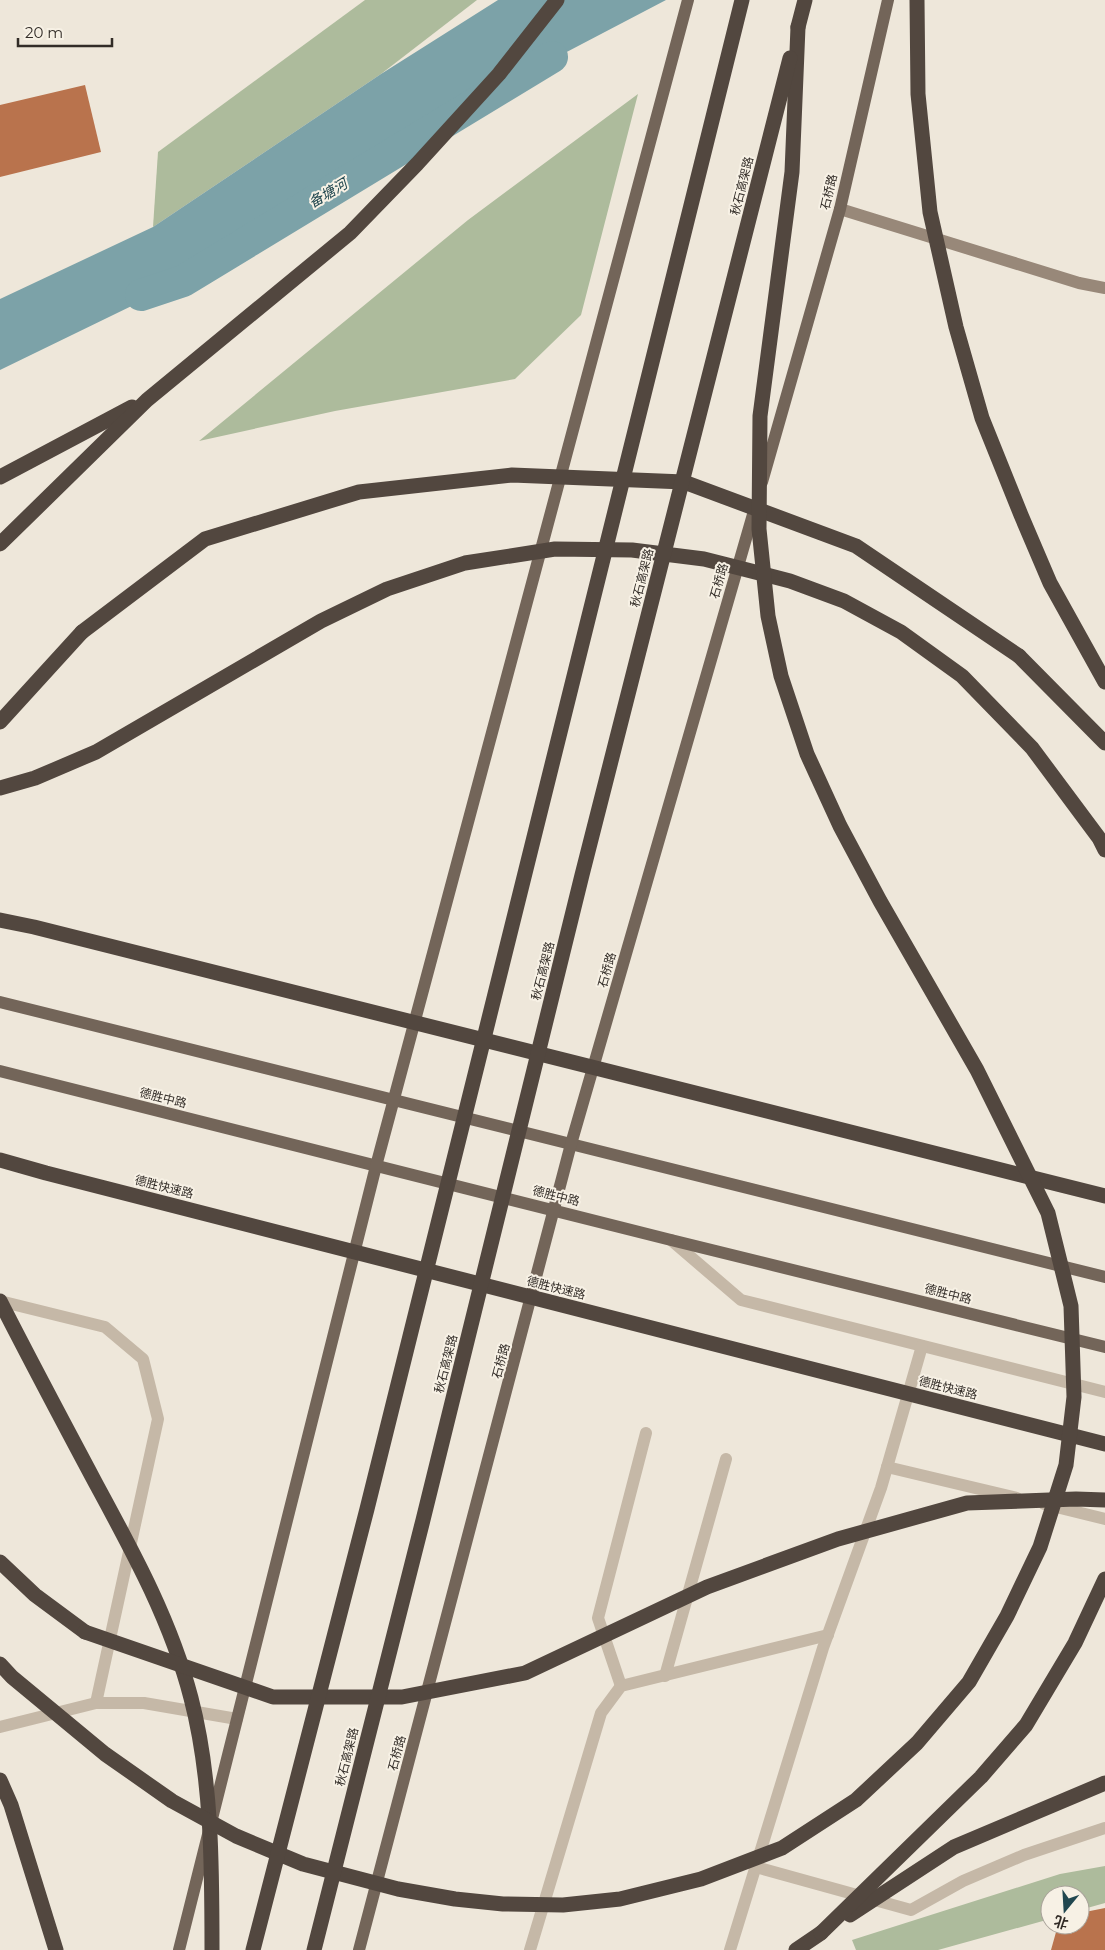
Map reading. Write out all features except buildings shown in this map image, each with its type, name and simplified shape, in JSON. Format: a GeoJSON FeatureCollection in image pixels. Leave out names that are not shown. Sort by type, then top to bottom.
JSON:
{"type":"FeatureCollection","features":[{"type":"Feature","properties":{"kind":"highway"},"geometry":{"type":"LineString","coordinates":[[0,544],[147,400],[350,233],[417,164],[499,74],[557,0]]}},
{"type":"Feature","properties":{"kind":"highway"},"geometry":{"type":"LineString","coordinates":[[253,1950],[367,1509],[742,0]]}},
{"type":"Feature","properties":{"kind":"highway","name":"秋石高架路"},"geometry":{"type":"LineString","coordinates":[[314,1950],[584,865],[805,0]]}},
{"type":"Feature","properties":{"kind":"highway"},"geometry":{"type":"LineString","coordinates":[[917,0],[918,94],[930,212],[958,336],[982,418],[1020,515],[1050,583],[1105,682]]}},
{"type":"Feature","properties":{"kind":"highway"},"geometry":{"type":"LineString","coordinates":[[0,1664],[12,1677],[113,1760],[172,1801],[236,1836],[303,1864],[398,1889],[455,1899],[503,1904],[563,1905],[620,1899],[701,1879],[782,1848],[799,1838],[856,1800],[917,1743],[969,1682],[1007,1616],[1040,1547],[1066,1466],[1074,1397],[1071,1306],[1048,1213],[978,1070],[871,884],[840,826],[807,754],[781,676],[768,616],[759,529],[760,416],[792,172],[798,27]]}},
{"type":"Feature","properties":{"kind":"highway"},"geometry":{"type":"LineString","coordinates":[[0,477],[147,400]]}},
{"type":"Feature","properties":{"kind":"highway"},"geometry":{"type":"LineString","coordinates":[[0,722],[82,632],[205,539],[359,492],[512,475],[684,482],[856,546],[1019,656],[1105,742]]}},
{"type":"Feature","properties":{"kind":"highway"},"geometry":{"type":"LineString","coordinates":[[0,788],[35,778],[96,752],[321,621],[388,589],[474,562],[556,549],[632,550],[704,559],[790,580],[844,601],[901,632],[962,676],[1032,748],[1099,838],[1105,850]]}},
{"type":"Feature","properties":{"kind":"highway"},"geometry":{"type":"LineString","coordinates":[[0,920],[1105,1196]]}},
{"type":"Feature","properties":{"kind":"highway","name":"德胜快速路"},"geometry":{"type":"LineString","coordinates":[[0,1160],[1105,1444]]}},
{"type":"Feature","properties":{"kind":"highway"},"geometry":{"type":"LineString","coordinates":[[0,1301],[151,1587],[174,1642],[192,1699],[201,1748],[212,1870],[212,1950]]}},
{"type":"Feature","properties":{"kind":"highway"},"geometry":{"type":"LineString","coordinates":[[0,1562],[35,1595],[86,1632],[274,1698],[402,1697],[525,1673],[707,1587],[838,1539],[967,1503],[1076,1499],[1105,1500]]}},
{"type":"Feature","properties":{"kind":"highway"},"geometry":{"type":"LineString","coordinates":[[821,1933],[981,1777],[1026,1725],[1075,1643],[1105,1579]]}},
{"type":"Feature","properties":{"kind":"highway"},"geometry":{"type":"LineString","coordinates":[[0,1780],[11,1805],[56,1950]]}},
{"type":"Feature","properties":{"kind":"highway"},"geometry":{"type":"LineString","coordinates":[[796,1950],[954,1847],[1105,1783]]}},
{"type":"Feature","properties":{"kind":"main road"},"geometry":{"type":"LineString","coordinates":[[179,1950],[376,1166],[688,0]]}},
{"type":"Feature","properties":{"kind":"main road","name":"石桥路"},"geometry":{"type":"LineString","coordinates":[[359,1950],[571,1144],[840,209],[888,0]]}},
{"type":"Feature","properties":{"kind":"main road"},"geometry":{"type":"LineString","coordinates":[[0,1002],[1105,1277]]}},
{"type":"Feature","properties":{"kind":"main road","name":"德胜中路"},"geometry":{"type":"LineString","coordinates":[[0,1070],[671,1240],[1105,1347]]}},
{"type":"Feature","properties":{"kind":"street"},"geometry":{"type":"LineString","coordinates":[[840,209],[1079,283],[1105,288]]}},
{"type":"Feature","properties":{"kind":"street"},"geometry":{"type":"LineString","coordinates":[[671,1240],[741,1300],[1105,1392]]}},
{"type":"Feature","properties":{"kind":"street"},"geometry":{"type":"LineString","coordinates":[[0,1301],[105,1327],[143,1359],[158,1419],[96,1703]]}},
{"type":"Feature","properties":{"kind":"street"},"geometry":{"type":"LineString","coordinates":[[730,1950],[828,1635],[881,1488],[922,1346]]}},
{"type":"Feature","properties":{"kind":"street"},"geometry":{"type":"LineString","coordinates":[[621,1686],[598,1618],[646,1433]]}},
{"type":"Feature","properties":{"kind":"street"},"geometry":{"type":"LineString","coordinates":[[665,1676],[726,1458]]}},
{"type":"Feature","properties":{"kind":"street"},"geometry":{"type":"LineString","coordinates":[[887,1467],[1105,1519]]}},
{"type":"Feature","properties":{"kind":"street"},"geometry":{"type":"LineString","coordinates":[[530,1950],[601,1713],[621,1686],[828,1635]]}},
{"type":"Feature","properties":{"kind":"street"},"geometry":{"type":"LineString","coordinates":[[0,1727],[96,1703],[144,1703],[237,1719]]}},
{"type":"Feature","properties":{"kind":"street"},"geometry":{"type":"LineString","coordinates":[[756,1867],[911,1910],[963,1881],[1024,1855],[1105,1828]]}},
{"type":"Feature","properties":{"kind":"green space"},"geometry":{"type":"Polygon","coordinates":[[[365,0],[477,0],[381,74],[153,227],[158,152],[365,0]]]}},
{"type":"Feature","properties":{"kind":"green space"},"geometry":{"type":"Polygon","coordinates":[[[638,94],[581,315],[515,379],[335,411],[199,441],[468,220],[638,94]]]}},
{"type":"Feature","properties":{"kind":"green space"},"geometry":{"type":"Polygon","coordinates":[[[1105,1866],[1105,1903],[1090,1907],[1090,1885],[1040,1885],[1040,1922],[938,1950],[856,1950],[852,1940],[1060,1874],[1105,1866]]]}},
{"type":"Feature","properties":{"kind":"water"},"geometry":{"type":"Polygon","coordinates":[[[498,0],[666,0],[517,78],[183,281],[0,370],[0,299],[153,227],[381,74],[498,0]]]}},
{"type":"Feature","properties":{"kind":"waterway","name":"备塘河"},"geometry":{"type":"LineString","coordinates":[[141,295],[183,281],[552,57]]}}]}
